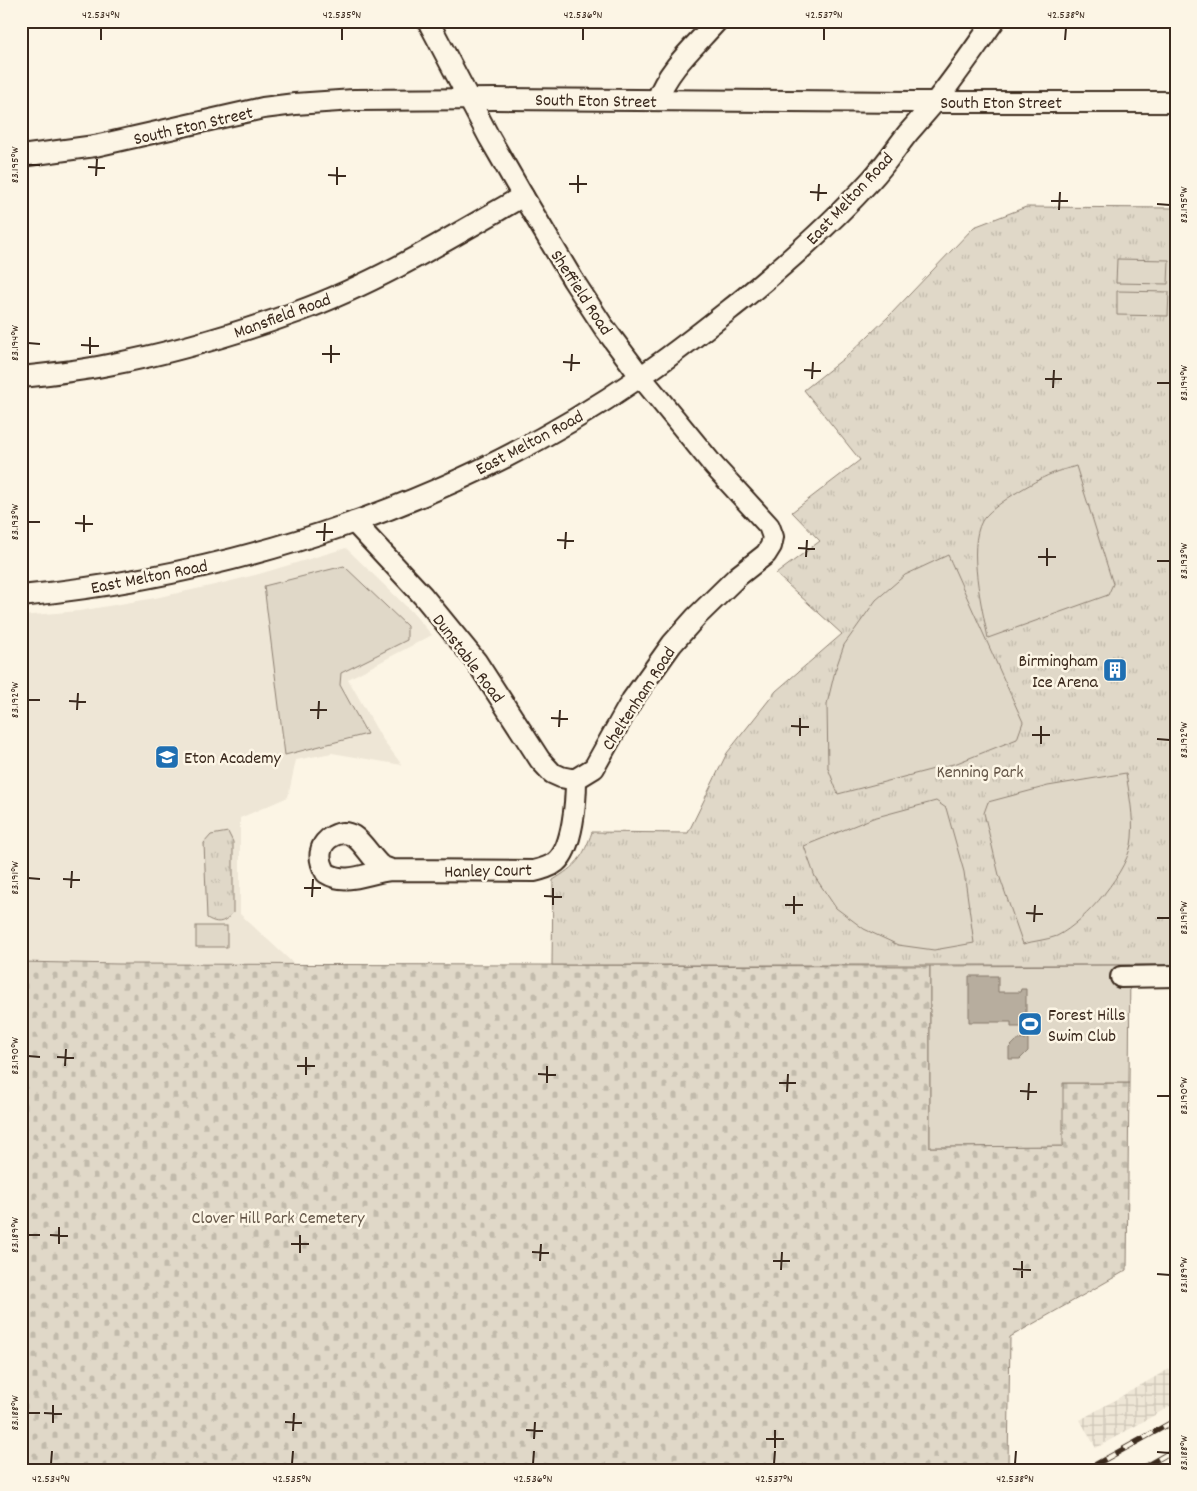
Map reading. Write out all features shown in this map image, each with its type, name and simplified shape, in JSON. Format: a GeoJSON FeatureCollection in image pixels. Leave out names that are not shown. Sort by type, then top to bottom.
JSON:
{"type":"FeatureCollection","features":[{"type":"Feature","properties":{"kind":"street","name":"Sheffield Road"},"geometry":{"type":"LineString","coordinates":[[428,21],[523,196],[573,280],[641,377],[714,466],[769,526],[773,537]]}},
{"type":"Feature","properties":{"kind":"street"},"geometry":{"type":"LineString","coordinates":[[657,100],[662,86],[671,72],[717,21]]}},
{"type":"Feature","properties":{"kind":"street","name":"East Melton Road"},"geometry":{"type":"LineString","coordinates":[[21,596],[88,588],[183,571],[229,561],[288,544],[375,516],[457,480],[560,428],[641,377],[694,339],[793,258],[872,179],[935,102],[994,21]]}},
{"type":"Feature","properties":{"kind":"street","name":"South Eton Street"},"geometry":{"type":"LineString","coordinates":[[21,156],[95,146],[236,113],[295,104],[354,100],[1176,102]]}},
{"type":"Feature","properties":{"kind":"street","name":"Mansfield Road"},"geometry":{"type":"LineString","coordinates":[[21,377],[107,366],[182,348],[298,312],[358,286],[418,256],[523,196]]}},
{"type":"Feature","properties":{"kind":"street","name":"Dunstable Road"},"geometry":{"type":"LineString","coordinates":[[354,522],[422,596],[476,661],[540,760],[552,773],[561,777],[581,776]]}},
{"type":"Feature","properties":{"kind":"street","name":"Cheltenham Road"},"geometry":{"type":"LineString","coordinates":[[581,776],[594,768],[632,700],[672,644],[738,576],[766,554],[771,546],[773,537]]}},
{"type":"Feature","properties":{"kind":"street","name":"Hanley Court"},"geometry":{"type":"LineString","coordinates":[[391,870],[524,872],[534,871],[551,865],[563,854],[567,844],[581,776]]}},
{"type":"Feature","properties":{"kind":"street"},"geometry":{"type":"LineString","coordinates":[[1121,977],[1176,976]]}},
{"type":"Feature","properties":{"kind":"shaded area","name":"Eton Academy"},"geometry":{"type":"Polygon","coordinates":[[[346,548],[412,612],[432,635],[348,679],[381,737],[402,765],[332,753],[296,760],[288,797],[240,818],[240,914],[294,964],[21,962],[21,616],[79,611],[155,598],[259,574],[346,548]]]}},
{"type":"Feature","properties":{"kind":"shaded area"},"geometry":{"type":"Polygon","coordinates":[[[969,976],[998,976],[998,992],[1020,992],[1021,989],[1026,989],[1026,1027],[1011,1027],[1011,1022],[969,1022],[969,976]]]}},
{"type":"Feature","properties":{"kind":"shaded area"},"geometry":{"type":"Polygon","coordinates":[[[1028,1039],[1028,1051],[1020,1059],[1009,1059],[1009,1048],[1017,1040],[1028,1039]]]}},
{"type":"Feature","properties":{"kind":"shaded area"},"geometry":{"type":"Polygon","coordinates":[[[1176,1365],[1176,1403],[1096,1448],[1080,1420],[1176,1365]]]}},
{"type":"Feature","properties":{"kind":"green space","name":"Kenning Park"},"geometry":{"type":"Polygon","coordinates":[[[1026,207],[1176,208],[1176,965],[552,965],[553,880],[573,866],[578,860],[592,832],[688,833],[727,753],[776,691],[842,634],[776,574],[820,541],[792,512],[860,460],[804,390],[848,355],[889,316],[974,227],[1026,207]]]}},
{"type":"Feature","properties":{"kind":"green space"},"geometry":{"type":"Polygon","coordinates":[[[1117,259],[1169,260],[1168,284],[1116,283],[1117,259]]]}},
{"type":"Feature","properties":{"kind":"green space"},"geometry":{"type":"Polygon","coordinates":[[[1117,291],[1169,292],[1168,316],[1117,315],[1117,291]]]}},
{"type":"Feature","properties":{"kind":"green space"},"geometry":{"type":"Polygon","coordinates":[[[1076,466],[1113,584],[1108,595],[988,638],[977,578],[976,562],[976,546],[982,521],[994,508],[1024,488],[1044,477],[1076,466]]]}},
{"type":"Feature","properties":{"kind":"green space"},"geometry":{"type":"Polygon","coordinates":[[[948,555],[1023,722],[1017,739],[957,763],[838,794],[828,768],[827,704],[844,645],[876,600],[905,575],[948,555]]]}},
{"type":"Feature","properties":{"kind":"green space"},"geometry":{"type":"Polygon","coordinates":[[[344,566],[407,626],[407,640],[341,673],[340,685],[367,734],[285,755],[264,586],[344,566]]]}},
{"type":"Feature","properties":{"kind":"green space"},"geometry":{"type":"Polygon","coordinates":[[[1126,773],[1132,813],[1132,838],[1129,851],[1115,879],[1093,907],[1068,929],[1057,936],[1023,944],[999,875],[984,813],[988,802],[1048,786],[1126,773]]]}},
{"type":"Feature","properties":{"kind":"green space"},"geometry":{"type":"Polygon","coordinates":[[[936,801],[946,808],[964,872],[974,943],[934,950],[898,945],[864,929],[836,908],[815,877],[804,846],[873,818],[936,801]]]}},
{"type":"Feature","properties":{"kind":"green space"},"geometry":{"type":"Polygon","coordinates":[[[228,832],[233,842],[233,913],[227,919],[218,922],[207,918],[204,843],[211,835],[228,832]]]}},
{"type":"Feature","properties":{"kind":"green space"},"geometry":{"type":"Polygon","coordinates":[[[196,926],[227,926],[227,947],[196,947],[196,926]]]}},
{"type":"Feature","properties":{"kind":"green space","name":"Clover Hill Park Cemetery"},"geometry":{"type":"Polygon","coordinates":[[[21,962],[119,964],[930,966],[930,1147],[1062,1146],[1062,1083],[1129,1083],[1127,1270],[1010,1337],[1008,1464],[999,1470],[21,1470],[21,962]]]}},
{"type":"Feature","properties":{"kind":"green space","name":"Forest Hills Swim Club"},"geometry":{"type":"Polygon","coordinates":[[[1130,965],[1129,1083],[1063,1083],[1063,1146],[930,1147],[930,966],[1130,965]]]}},
{"type":"Feature","properties":{"kind":"railway"},"geometry":{"type":"LineString","coordinates":[[1086,1470],[1176,1420]]}},
{"type":"Feature","properties":{"kind":"railway"},"geometry":{"type":"LineString","coordinates":[[1139,1470],[1176,1449]]}},
{"type":"Feature","properties":{"kind":"place","name":"Birmingham Ice Arena"},"geometry":{"type":"Point","coordinates":[1115,670]}},
{"type":"Feature","properties":{"kind":"place","name":"Eton Academy"},"geometry":{"type":"Point","coordinates":[167,757]}},
{"type":"Feature","properties":{"kind":"place","name":"Forest Hills Swim Club"},"geometry":{"type":"Point","coordinates":[1030,1024]}}]}
